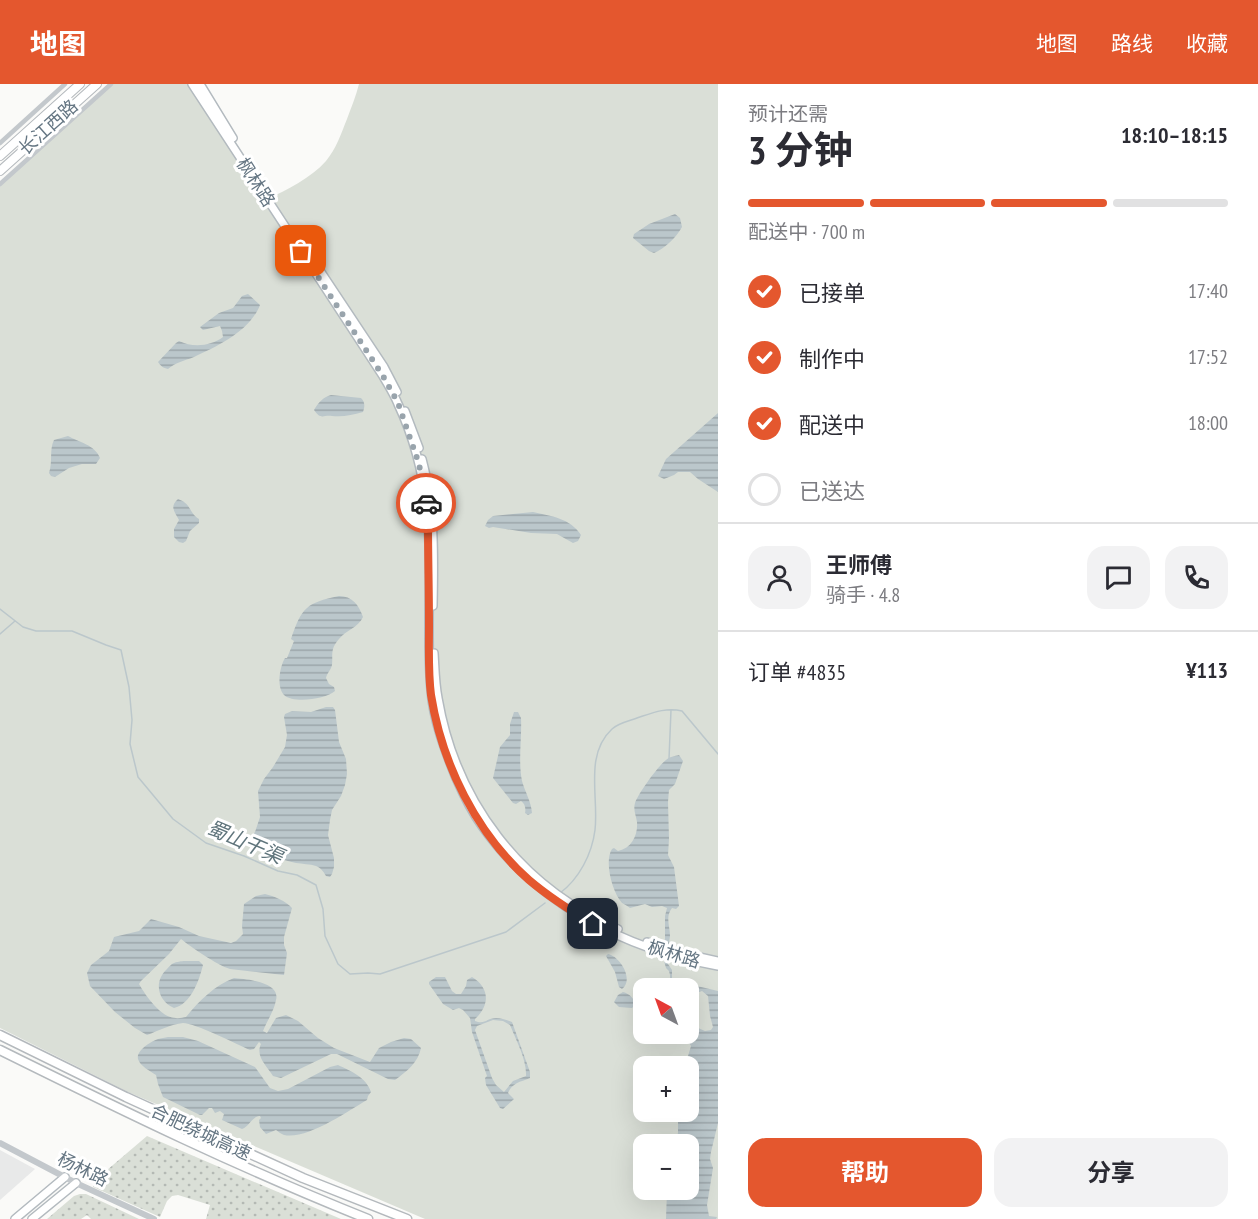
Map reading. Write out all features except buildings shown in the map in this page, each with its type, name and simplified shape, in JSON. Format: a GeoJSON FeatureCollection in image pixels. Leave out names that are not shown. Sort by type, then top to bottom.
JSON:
{"type":"FeatureCollection","features":[{"type":"Feature","properties":{"kind":"highway","name":"长江西路"},"geometry":{"type":"LineString","coordinates":[[0,156],[80,84]]}},
{"type":"Feature","properties":{"kind":"highway","name":"长江西路"},"geometry":{"type":"LineString","coordinates":[[0,171],[97,84]]}},
{"type":"Feature","properties":{"kind":"highway","name":"合肥绕城高速"},"geometry":{"type":"LineString","coordinates":[[0,1035],[126,1097],[303,1178],[407,1219]]}},
{"type":"Feature","properties":{"kind":"highway","name":"合肥绕城高速"},"geometry":{"type":"LineString","coordinates":[[0,1050],[123,1112],[297,1191],[368,1219]]}},
{"type":"Feature","properties":{"kind":"main road","name":"枫林路"},"geometry":{"type":"LineString","coordinates":[[192,84],[383,376],[401,412],[419,464],[428,522],[431,693],[447,755],[465,797],[480,824],[499,849],[529,879],[593,924],[699,962],[718,966]]}},
{"type":"Feature","properties":{"kind":"main road"},"geometry":{"type":"LineString","coordinates":[[200,84],[248,164],[384,367],[411,423],[426,475],[432,511],[433,649],[438,701],[453,758],[471,797],[493,832],[512,854],[546,886],[569,904],[596,920],[659,948]]}},
{"type":"Feature","properties":{"kind":"main road","name":"枫林路"},"geometry":{"type":"LineString","coordinates":[[676,954],[718,961]]}},
{"type":"Feature","properties":{"kind":"main road"},"geometry":{"type":"LineString","coordinates":[[15,1219],[65,1177]]}},
{"type":"Feature","properties":{"kind":"main road"},"geometry":{"type":"LineString","coordinates":[[32,1219],[76,1183]]}},
{"type":"Feature","properties":{"kind":"street"},"geometry":{"type":"LineString","coordinates":[[0,143],[65,84]]}},
{"type":"Feature","properties":{"kind":"street"},"geometry":{"type":"LineString","coordinates":[[0,184],[111,84]]}},
{"type":"Feature","properties":{"kind":"street","name":"杨林路"},"geometry":{"type":"LineString","coordinates":[[0,1143],[76,1183],[154,1219]]}},
{"type":"Feature","properties":{"kind":"shaded area"},"geometry":{"type":"Polygon","coordinates":[[[111,84],[192,84],[267,199],[291,188],[326,161],[340,136],[359,84],[718,84],[718,1219],[425,1219],[128,1092],[0,1028],[0,184],[111,84]]]}},
{"type":"Feature","properties":{"kind":"shaded area"},"geometry":{"type":"Polygon","coordinates":[[[675,214],[680,218],[682,227],[673,239],[658,251],[654,253],[649,251],[633,238],[634,234],[649,224],[675,214]]]}},
{"type":"Feature","properties":{"kind":"shaded area"},"geometry":{"type":"Polygon","coordinates":[[[248,294],[260,305],[249,323],[241,330],[194,357],[168,369],[162,367],[158,362],[179,341],[190,345],[202,345],[223,337],[220,326],[203,330],[200,327],[219,313],[233,308],[242,296],[248,294]]]}},
{"type":"Feature","properties":{"kind":"shaded area"},"geometry":{"type":"Polygon","coordinates":[[[331,395],[361,398],[364,404],[363,412],[344,416],[318,415],[314,410],[323,399],[331,395]]]}},
{"type":"Feature","properties":{"kind":"shaded area"},"geometry":{"type":"Polygon","coordinates":[[[718,413],[718,492],[690,472],[678,472],[664,479],[658,476],[666,459],[718,413]]]}},
{"type":"Feature","properties":{"kind":"shaded area"},"geometry":{"type":"Polygon","coordinates":[[[68,436],[91,447],[100,458],[96,464],[82,464],[69,468],[55,477],[51,476],[49,473],[54,440],[68,436]]]}},
{"type":"Feature","properties":{"kind":"shaded area"},"geometry":{"type":"Polygon","coordinates":[[[178,499],[186,503],[199,519],[199,523],[190,531],[183,543],[174,537],[174,529],[179,520],[173,507],[178,499]]]}},
{"type":"Feature","properties":{"kind":"shaded area"},"geometry":{"type":"Polygon","coordinates":[[[533,512],[566,521],[581,535],[578,541],[573,543],[557,534],[531,533],[485,526],[493,516],[533,512]]]}},
{"type":"Feature","properties":{"kind":"shaded area"},"geometry":{"type":"Polygon","coordinates":[[[339,596],[354,602],[363,617],[358,624],[342,636],[333,649],[332,665],[326,678],[335,691],[310,699],[289,698],[284,695],[280,687],[280,671],[294,641],[291,639],[298,620],[312,604],[339,596]]]}},
{"type":"Feature","properties":{"kind":"shaded area"},"geometry":{"type":"Polygon","coordinates":[[[333,707],[335,710],[339,742],[346,759],[347,774],[341,796],[332,810],[330,820],[328,835],[334,867],[330,877],[316,866],[283,860],[271,855],[259,849],[249,840],[255,832],[260,817],[258,791],[285,747],[287,735],[285,714],[292,711],[311,712],[333,707]]]}},
{"type":"Feature","properties":{"kind":"shaded area"},"geometry":{"type":"Polygon","coordinates":[[[514,712],[518,712],[521,718],[521,773],[532,813],[528,815],[525,813],[525,806],[522,802],[513,803],[493,778],[500,747],[510,735],[510,724],[514,712]]]}},
{"type":"Feature","properties":{"kind":"shaded area"},"geometry":{"type":"Polygon","coordinates":[[[679,755],[683,761],[675,784],[669,790],[668,802],[668,855],[674,867],[679,906],[676,909],[672,908],[668,918],[670,936],[666,961],[672,970],[672,978],[670,978],[664,961],[667,908],[645,904],[630,908],[622,903],[612,884],[609,868],[612,849],[618,851],[627,847],[635,836],[637,822],[634,806],[637,799],[653,774],[669,758],[679,755]]]}},
{"type":"Feature","properties":{"kind":"shaded area"},"geometry":{"type":"Polygon","coordinates":[[[265,894],[280,899],[292,908],[284,937],[287,953],[284,975],[230,969],[211,960],[181,939],[139,984],[155,1006],[170,1017],[178,1018],[186,1017],[208,994],[234,978],[268,985],[276,994],[276,1000],[263,1031],[267,1033],[276,1018],[286,1015],[298,1021],[334,1048],[370,1062],[379,1048],[404,1038],[411,1039],[421,1048],[420,1053],[411,1066],[395,1080],[388,1079],[337,1054],[331,1054],[281,1078],[273,1076],[261,1057],[259,1042],[254,1049],[250,1050],[206,1030],[183,1023],[147,1035],[115,1012],[90,986],[87,973],[91,965],[109,951],[114,937],[139,931],[151,919],[179,927],[199,936],[231,943],[243,934],[244,904],[256,896],[265,894]]]}},
{"type":"Feature","properties":{"kind":"shaded area"},"geometry":{"type":"Polygon","coordinates":[[[608,954],[617,959],[624,969],[627,980],[622,989],[619,987],[615,972],[606,956],[608,954]]]}},
{"type":"Feature","properties":{"kind":"shaded area"},"geometry":{"type":"Polygon","coordinates":[[[199,961],[203,965],[197,985],[190,997],[174,1008],[161,996],[160,980],[172,964],[199,961]]]}},
{"type":"Feature","properties":{"kind":"shaded area"},"geometry":{"type":"Polygon","coordinates":[[[436,977],[445,977],[452,991],[461,994],[467,980],[472,977],[482,986],[486,997],[483,1008],[475,1021],[481,1022],[496,1018],[512,1022],[530,1072],[530,1078],[512,1087],[508,1093],[514,1099],[503,1109],[500,1108],[486,1085],[487,1076],[472,1032],[470,1018],[463,1010],[459,1008],[453,1010],[443,1004],[429,982],[436,977]],[[493,1020],[477,1026],[475,1030],[492,1078],[504,1092],[513,1081],[526,1076],[525,1063],[518,1044],[510,1025],[503,1021],[493,1020]]]}},
{"type":"Feature","properties":{"kind":"shaded area"},"geometry":{"type":"Polygon","coordinates":[[[699,986],[718,991],[718,1123],[710,1159],[713,1168],[707,1205],[709,1216],[717,1217],[716,1219],[666,1219],[667,1200],[699,1200],[699,1134],[678,1134],[678,1122],[699,1122],[699,1056],[688,1056],[690,1044],[699,1044],[699,1028],[705,1031],[713,1027],[708,996],[702,991],[699,992],[699,986]]]}},
{"type":"Feature","properties":{"kind":"shaded area"},"geometry":{"type":"Polygon","coordinates":[[[623,992],[629,995],[633,999],[633,1007],[619,1007],[614,1002],[623,992]]]}},
{"type":"Feature","properties":{"kind":"shaded area"},"geometry":{"type":"Polygon","coordinates":[[[168,1037],[183,1037],[198,1041],[255,1067],[270,1088],[278,1091],[288,1089],[338,1065],[362,1078],[371,1092],[367,1100],[327,1124],[304,1133],[284,1135],[276,1130],[266,1134],[260,1127],[260,1116],[242,1129],[222,1120],[224,1114],[220,1111],[215,1113],[212,1108],[209,1108],[200,1115],[163,1097],[156,1075],[141,1064],[138,1056],[139,1052],[149,1044],[168,1037]]]}},
{"type":"Feature","properties":{"kind":"shaded area"},"geometry":{"type":"Polygon","coordinates":[[[147,1136],[341,1219],[206,1219],[210,1205],[178,1195],[172,1196],[167,1201],[160,1217],[93,1187],[93,1182],[147,1136]]]}},
{"type":"Feature","properties":{"kind":"shaded area"},"geometry":{"type":"Polygon","coordinates":[[[0,1150],[35,1169],[0,1200],[0,1150]]]}},
{"type":"Feature","properties":{"kind":"shaded area"},"geometry":{"type":"Polygon","coordinates":[[[86,1194],[139,1219],[91,1219],[87,1215],[81,1219],[47,1219],[74,1196],[86,1194]]]}},
{"type":"Feature","properties":{"kind":"waterway","name":"蜀山干渠"},"geometry":{"type":"LineString","coordinates":[[0,609],[23,627],[36,631],[72,631],[121,650],[129,687],[132,720],[130,744],[138,777],[173,819],[206,843],[278,871],[297,875],[316,885],[323,909],[325,936],[338,964],[350,974],[380,974],[506,932],[545,903]]}},
{"type":"Feature","properties":{"kind":"waterway"},"geometry":{"type":"LineString","coordinates":[[0,634],[15,621]]}},
{"type":"Feature","properties":{"kind":"waterway","name":"蜀山干渠"},"geometry":{"type":"LineString","coordinates":[[560,893],[579,873],[591,848],[596,817],[595,764],[603,739],[612,729],[620,724],[665,710],[682,711],[718,754]]}},
{"type":"Feature","properties":{"kind":"waterway"},"geometry":{"type":"LineString","coordinates":[[669,759],[671,710]]}},
{"type":"Feature","properties":{"kind":"way so far"},"geometry":{"type":"LineString","coordinates":[[301,251],[383,376],[398,403],[419,464],[426,503]]}},
{"type":"Feature","properties":{"kind":"route"},"geometry":{"type":"LineString","coordinates":[[426,503],[431,693],[449,761],[480,824],[499,849],[529,879],[593,924]]}}]}
